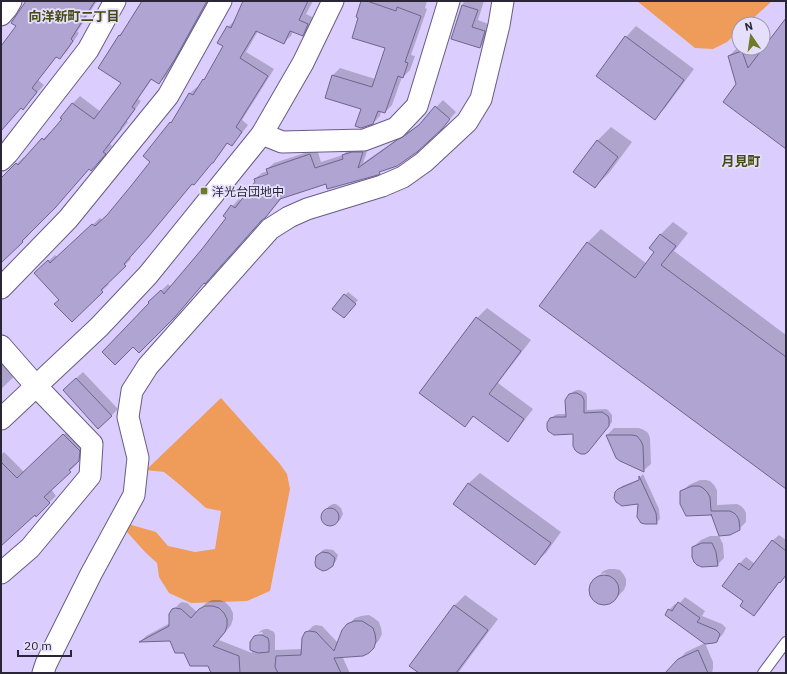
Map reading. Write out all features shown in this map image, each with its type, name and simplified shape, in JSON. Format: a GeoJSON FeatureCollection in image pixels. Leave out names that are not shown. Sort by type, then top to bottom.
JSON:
{"type":"FeatureCollection","features":[{"type":"Feature","properties":{"kind":"street"},"geometry":{"type":"LineString","coordinates":[[1,15],[11,1]]}},
{"type":"Feature","properties":{"kind":"street"},"geometry":{"type":"LineString","coordinates":[[1,160],[88,50],[115,1]]}},
{"type":"Feature","properties":{"kind":"street"},"geometry":{"type":"LineString","coordinates":[[1,288],[68,219],[168,96],[221,1]]}},
{"type":"Feature","properties":{"kind":"street"},"geometry":{"type":"LineString","coordinates":[[1,419],[99,327],[148,275],[262,134],[303,63],[333,1]]}},
{"type":"Feature","properties":{"kind":"street"},"geometry":{"type":"LineString","coordinates":[[262,134],[282,142],[364,140],[396,128],[417,106],[449,1]]}},
{"type":"Feature","properties":{"kind":"street"},"geometry":{"type":"LineString","coordinates":[[43,673],[46,664],[91,574],[134,495],[138,458],[128,417],[132,391],[148,366],[270,230],[289,217],[307,209],[382,186],[403,177],[424,162],[468,122],[481,99],[499,25],[503,1]]}},
{"type":"Feature","properties":{"kind":"street"},"geometry":{"type":"LineString","coordinates":[[1,346],[36,386],[92,444],[90,476],[30,548],[1,573]]}},
{"type":"Feature","properties":{"kind":"lane"},"geometry":{"type":"LineString","coordinates":[[763,673],[786,642]]}},
{"type":"Feature","properties":{"kind":"shaded area"},"geometry":{"type":"Polygon","coordinates":[[[637,1],[772,1],[756,16],[731,16],[731,38],[727,42],[713,49],[695,48],[637,1]]]}},
{"type":"Feature","properties":{"kind":"shaded area"},"geometry":{"type":"Polygon","coordinates":[[[221,398],[280,464],[287,474],[290,489],[270,591],[247,601],[191,603],[169,593],[159,577],[157,563],[127,532],[128,524],[156,532],[168,546],[195,552],[215,549],[221,511],[206,508],[164,472],[146,470],[221,398]]]}},
{"type":"Feature","properties":{"kind":"building"},"geometry":{"type":"Polygon","coordinates":[[[26,1],[95,1],[71,39],[73,41],[60,59],[56,57],[32,88],[37,92],[23,110],[21,108],[1,131],[1,46],[16,26],[11,23],[26,1]]]}},
{"type":"Feature","properties":{"kind":"building"},"geometry":{"type":"Polygon","coordinates":[[[142,1],[207,1],[175,59],[159,84],[151,79],[132,107],[135,109],[103,152],[106,154],[91,171],[89,169],[55,208],[1,263],[1,178],[16,163],[18,165],[42,138],[44,140],[62,119],[60,118],[72,103],[94,119],[121,83],[98,68],[142,1]]]}},
{"type":"Feature","properties":{"kind":"building"},"geometry":{"type":"Polygon","coordinates":[[[243,1],[308,1],[299,20],[308,24],[303,36],[290,31],[284,44],[256,31],[240,58],[268,76],[236,127],[242,132],[232,146],[227,143],[213,163],[194,185],[192,184],[124,264],[126,266],[101,290],[103,292],[72,322],[54,304],[59,300],[34,273],[48,260],[50,263],[92,224],[95,226],[107,215],[150,162],[143,156],[170,122],[171,123],[189,93],[193,95],[203,79],[204,80],[223,46],[217,43],[227,26],[231,28],[243,1]]]}},
{"type":"Feature","properties":{"kind":"building"},"geometry":{"type":"Polygon","coordinates":[[[361,1],[367,1],[396,11],[397,7],[421,16],[405,62],[408,63],[403,78],[398,76],[385,113],[378,111],[373,124],[361,128],[355,126],[361,109],[325,98],[332,75],[372,87],[385,48],[352,38],[361,1]]]}},
{"type":"Feature","properties":{"kind":"building"},"geometry":{"type":"Polygon","coordinates":[[[462,5],[478,10],[472,27],[485,31],[480,48],[451,39],[462,5]]]}},
{"type":"Feature","properties":{"kind":"building"},"geometry":{"type":"Polygon","coordinates":[[[786,18],[786,149],[723,102],[736,84],[728,56],[744,56],[748,68],[757,56],[771,56],[771,38],[786,18]]]}},
{"type":"Feature","properties":{"kind":"building"},"geometry":{"type":"Polygon","coordinates":[[[625,36],[684,80],[655,120],[596,76],[625,36]]]}},
{"type":"Feature","properties":{"kind":"building"},"geometry":{"type":"Polygon","coordinates":[[[435,106],[450,119],[442,129],[417,152],[397,166],[379,172],[380,174],[378,175],[327,189],[326,184],[280,199],[266,217],[205,284],[204,283],[175,317],[139,353],[133,347],[115,365],[102,352],[149,303],[148,302],[161,290],[164,294],[226,218],[223,216],[231,205],[235,208],[255,182],[254,179],[268,174],[266,169],[310,154],[315,168],[343,159],[342,155],[352,152],[363,152],[358,168],[419,125],[435,106]]]}},
{"type":"Feature","properties":{"kind":"building"},"geometry":{"type":"Polygon","coordinates":[[[597,140],[618,157],[595,188],[573,172],[597,140]]]}},
{"type":"Feature","properties":{"kind":"building"},"geometry":{"type":"Polygon","coordinates":[[[660,234],[676,246],[661,265],[786,357],[786,489],[539,306],[587,242],[635,278],[654,252],[649,248],[660,234]]]}},
{"type":"Feature","properties":{"kind":"building"},"geometry":{"type":"Polygon","coordinates":[[[344,294],[356,304],[344,318],[332,309],[344,294]]]}},
{"type":"Feature","properties":{"kind":"building"},"geometry":{"type":"Polygon","coordinates":[[[476,317],[521,351],[489,394],[524,419],[508,442],[473,416],[465,427],[419,393],[476,317]]]}},
{"type":"Feature","properties":{"kind":"building"},"geometry":{"type":"Polygon","coordinates":[[[76,378],[112,416],[98,429],[63,390],[76,378]]]}},
{"type":"Feature","properties":{"kind":"building"},"geometry":{"type":"Polygon","coordinates":[[[577,393],[582,396],[584,400],[584,413],[602,412],[608,416],[609,419],[609,426],[585,454],[581,454],[575,450],[573,446],[573,434],[554,435],[548,431],[547,428],[547,423],[550,418],[566,417],[565,400],[569,394],[577,393]]]}},
{"type":"Feature","properties":{"kind":"building"},"geometry":{"type":"Polygon","coordinates":[[[63,434],[80,451],[79,461],[69,470],[71,472],[44,497],[50,503],[36,517],[35,515],[1,546],[1,462],[17,478],[63,434]]]}},
{"type":"Feature","properties":{"kind":"building"},"geometry":{"type":"Polygon","coordinates":[[[606,435],[637,436],[643,446],[644,472],[616,458],[606,435]]]}},
{"type":"Feature","properties":{"kind":"building"},"geometry":{"type":"Polygon","coordinates":[[[639,476],[656,513],[657,524],[641,523],[637,517],[638,504],[622,506],[616,502],[614,498],[615,492],[618,489],[639,480],[639,476]]]}},
{"type":"Feature","properties":{"kind":"building"},"geometry":{"type":"Polygon","coordinates":[[[468,483],[551,543],[535,565],[453,504],[468,483]]]}},
{"type":"Feature","properties":{"kind":"building"},"geometry":{"type":"Polygon","coordinates":[[[692,486],[699,486],[707,492],[710,497],[711,511],[730,511],[734,513],[739,520],[740,530],[730,535],[719,536],[711,514],[686,516],[680,504],[680,491],[692,486]]]}},
{"type":"Feature","properties":{"kind":"building"},"geometry":{"type":"Polygon","coordinates":[[[326,508],[334,508],[339,513],[337,524],[334,526],[326,526],[321,521],[321,513],[326,508]]]}},
{"type":"Feature","properties":{"kind":"building"},"geometry":{"type":"Polygon","coordinates":[[[772,540],[786,551],[786,575],[780,583],[779,582],[754,616],[740,606],[743,601],[722,586],[739,563],[749,570],[772,540]]]}},
{"type":"Feature","properties":{"kind":"building"},"geometry":{"type":"Polygon","coordinates":[[[702,543],[712,543],[716,552],[718,566],[702,567],[694,562],[692,557],[692,547],[702,543]]]}},
{"type":"Feature","properties":{"kind":"building"},"geometry":{"type":"Polygon","coordinates":[[[322,552],[329,553],[335,558],[333,566],[323,571],[316,567],[315,563],[316,556],[322,552]]]}},
{"type":"Feature","properties":{"kind":"building"},"geometry":{"type":"Polygon","coordinates":[[[604,575],[615,579],[619,590],[615,601],[604,605],[593,601],[589,590],[593,579],[604,575]]]}},
{"type":"Feature","properties":{"kind":"building"},"geometry":{"type":"Polygon","coordinates":[[[678,602],[700,618],[697,622],[716,630],[720,634],[717,642],[705,644],[665,615],[668,609],[672,611],[678,602]]]}},
{"type":"Feature","properties":{"kind":"building"},"geometry":{"type":"Polygon","coordinates":[[[454,605],[488,630],[456,673],[419,673],[409,666],[454,605]]]}},
{"type":"Feature","properties":{"kind":"building"},"geometry":{"type":"Polygon","coordinates":[[[205,606],[219,608],[224,613],[227,619],[225,632],[213,646],[239,656],[240,673],[211,673],[208,666],[190,666],[184,653],[175,653],[170,641],[139,642],[169,626],[169,614],[172,609],[181,609],[191,618],[199,609],[205,606]]]}},
{"type":"Feature","properties":{"kind":"building"},"geometry":{"type":"Polygon","coordinates":[[[354,621],[362,621],[373,628],[376,641],[374,648],[363,656],[334,658],[341,673],[278,673],[275,667],[276,656],[301,655],[302,638],[305,632],[316,632],[334,651],[342,630],[347,624],[354,621]]]}},
{"type":"Feature","properties":{"kind":"building"},"geometry":{"type":"Polygon","coordinates":[[[258,635],[268,638],[269,652],[258,653],[250,650],[250,642],[254,636],[258,635]]]}},
{"type":"Feature","properties":{"kind":"building"},"geometry":{"type":"Polygon","coordinates":[[[698,650],[708,673],[665,673],[678,659],[698,650]]]}},
{"type":"Feature","properties":{"kind":"place","name":"洋光台団地中"},"geometry":{"type":"Point","coordinates":[204,191]}},
{"type":"Feature","properties":{"kind":"district","name":"向洋新町二丁目"},"geometry":{"type":"Point","coordinates":[74,16]}},
{"type":"Feature","properties":{"kind":"district","name":"月見町"},"geometry":{"type":"Point","coordinates":[741,161]}}]}
